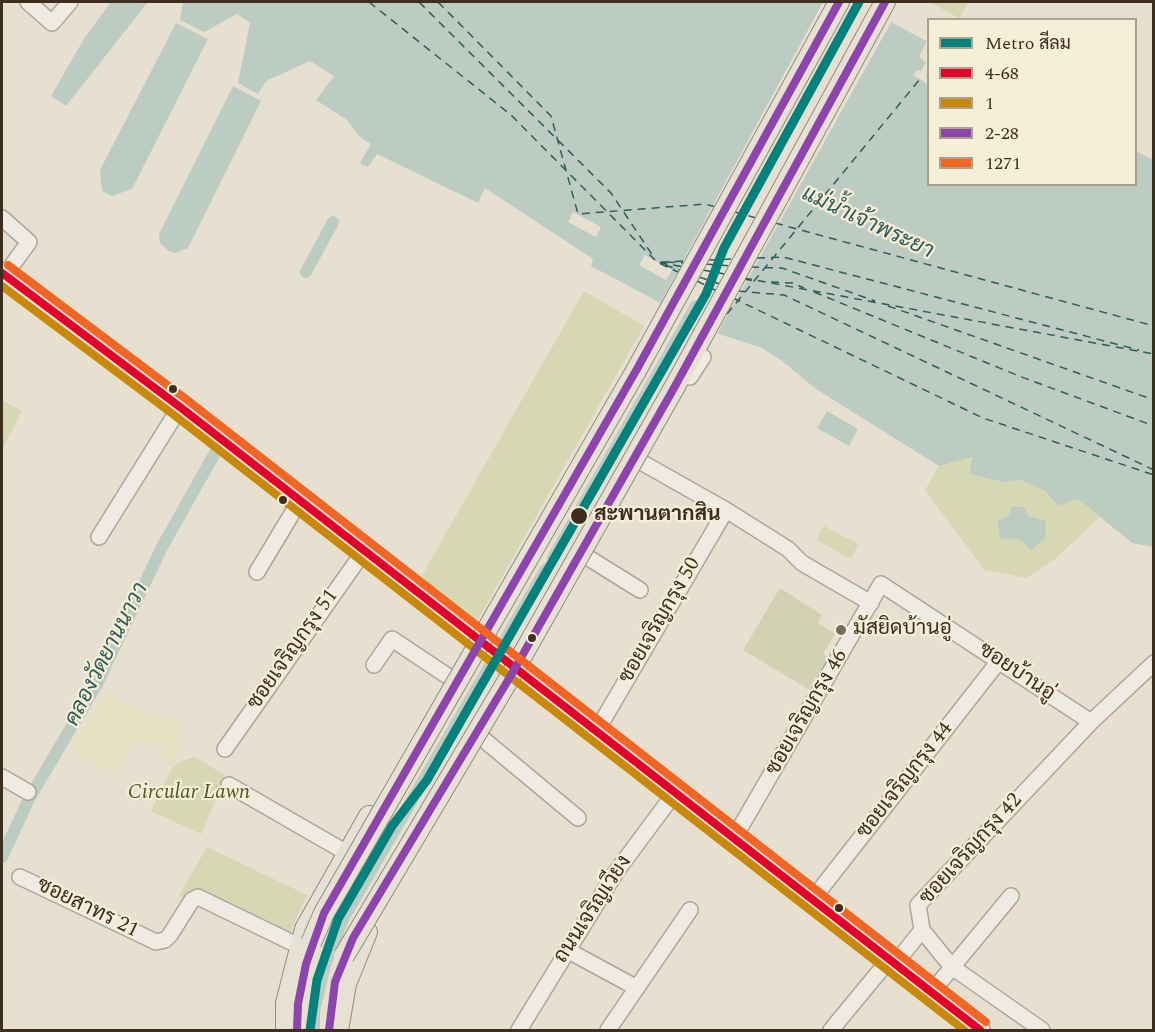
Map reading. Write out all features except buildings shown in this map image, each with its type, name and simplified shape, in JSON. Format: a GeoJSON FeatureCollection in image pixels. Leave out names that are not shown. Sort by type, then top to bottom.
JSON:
{"type":"FeatureCollection","features":[{"type":"Feature","properties":{"kind":"main road"},"geometry":{"type":"LineString","coordinates":[[286,1030],[286,1003],[305,945],[631,379],[839,2]]}},
{"type":"Feature","properties":{"kind":"main road"},"geometry":{"type":"LineString","coordinates":[[329,1030],[335,982],[344,956],[510,677],[674,388],[885,2]]}},
{"type":"Feature","properties":{"kind":"main road"},"geometry":{"type":"LineString","coordinates":[[3,274],[180,407],[930,994],[980,1030]]}},
{"type":"Feature","properties":{"kind":"main road"},"geometry":{"type":"LineString","coordinates":[[297,1030],[305,945],[311,914],[449,677],[478,642]]}},
{"type":"Feature","properties":{"kind":"main road"},"geometry":{"type":"LineString","coordinates":[[339,1030],[346,984],[359,947],[378,911],[483,739],[513,669]]}},
{"type":"Feature","properties":{"kind":"street"},"geometry":{"type":"LineString","coordinates":[[28,2],[52,23],[70,2]]}},
{"type":"Feature","properties":{"kind":"street"},"geometry":{"type":"LineString","coordinates":[[2,218],[29,242],[3,274]]}},
{"type":"Feature","properties":{"kind":"street"},"geometry":{"type":"LineString","coordinates":[[513,669],[587,557],[702,357]]}},
{"type":"Feature","properties":{"kind":"street"},"geometry":{"type":"LineString","coordinates":[[99,537],[180,407]]}},
{"type":"Feature","properties":{"kind":"street"},"geometry":{"type":"LineString","coordinates":[[641,462],[726,510],[788,549],[802,563],[871,603]]}},
{"type":"Feature","properties":{"kind":"street"},"geometry":{"type":"LineString","coordinates":[[257,572],[299,502]]}},
{"type":"Feature","properties":{"kind":"street","name":"ซอยเจริญกรุง 50"},"geometry":{"type":"LineString","coordinates":[[596,732],[726,510]]}},
{"type":"Feature","properties":{"kind":"street","name":"ซอยเจริญกรุง 51"},"geometry":{"type":"LineString","coordinates":[[225,749],[364,551]]}},
{"type":"Feature","properties":{"kind":"street"},"geometry":{"type":"LineString","coordinates":[[587,557],[640,590]]}},
{"type":"Feature","properties":{"kind":"street","name":"ซอยเจริญกรุง 46"},"geometry":{"type":"LineString","coordinates":[[733,840],[881,585]]}},
{"type":"Feature","properties":{"kind":"street","name":"ซอยบ้านอู่"},"geometry":{"type":"LineString","coordinates":[[881,585],[1091,722]]}},
{"type":"Feature","properties":{"kind":"street"},"geometry":{"type":"LineString","coordinates":[[374,665],[392,639],[449,677]]}},
{"type":"Feature","properties":{"kind":"street","name":"ซอยเจริญกรุง 44"},"geometry":{"type":"LineString","coordinates":[[812,900],[999,661]]}},
{"type":"Feature","properties":{"kind":"street","name":"ซอยเจริญกรุง 42"},"geometry":{"type":"LineString","coordinates":[[1042,1030],[952,967],[922,930],[919,904],[1091,722],[1154,663]]}},
{"type":"Feature","properties":{"kind":"street"},"geometry":{"type":"LineString","coordinates":[[483,739],[578,818]]}},
{"type":"Feature","properties":{"kind":"street"},"geometry":{"type":"LineString","coordinates":[[2,777],[28,792]]}},
{"type":"Feature","properties":{"kind":"street"},"geometry":{"type":"LineString","coordinates":[[229,785],[347,853]]}},
{"type":"Feature","properties":{"kind":"street","name":"ถนนเจริญเวียง"},"geometry":{"type":"LineString","coordinates":[[519,1030],[616,872],[674,794]]}},
{"type":"Feature","properties":{"kind":"street","name":"ซอยสาทร 21"},"geometry":{"type":"LineString","coordinates":[[20,877],[156,942],[165,940],[170,935],[192,900],[198,897],[305,945]]}},
{"type":"Feature","properties":{"kind":"street"},"geometry":{"type":"LineString","coordinates":[[930,994],[1011,896]]}},
{"type":"Feature","properties":{"kind":"street"},"geometry":{"type":"LineString","coordinates":[[608,1030],[690,910]]}},
{"type":"Feature","properties":{"kind":"street"},"geometry":{"type":"LineString","coordinates":[[831,1030],[922,930]]}},
{"type":"Feature","properties":{"kind":"street"},"geometry":{"type":"LineString","coordinates":[[567,950],[637,988]]}},
{"type":"Feature","properties":{"kind":"shaded area"},"geometry":{"type":"Polygon","coordinates":[[[104,695],[183,726],[174,744],[183,748],[173,767],[159,755],[166,744],[135,741],[115,775],[69,750],[104,695]]]}},
{"type":"Feature","properties":{"kind":"green space"},"geometry":{"type":"Polygon","coordinates":[[[929,2],[969,2],[959,18],[929,2]]]}},
{"type":"Feature","properties":{"kind":"green space"},"geometry":{"type":"Polygon","coordinates":[[[584,291],[644,326],[477,621],[421,577],[584,291]]]}},
{"type":"Feature","properties":{"kind":"green space"},"geometry":{"type":"Polygon","coordinates":[[[2,400],[22,411],[2,450],[2,400]]]}},
{"type":"Feature","properties":{"kind":"green space"},"geometry":{"type":"Polygon","coordinates":[[[974,457],[969,473],[1004,482],[1021,480],[1045,491],[1058,506],[1078,499],[1100,517],[1055,559],[1027,578],[984,570],[925,490],[939,466],[974,457]]]}},
{"type":"Feature","properties":{"kind":"green space"},"geometry":{"type":"Polygon","coordinates":[[[824,526],[858,544],[851,559],[816,540],[824,526]]]}},
{"type":"Feature","properties":{"kind":"green space"},"geometry":{"type":"Polygon","coordinates":[[[780,588],[822,615],[818,623],[835,634],[823,654],[829,658],[808,689],[743,650],[780,588]]]}},
{"type":"Feature","properties":{"kind":"green space","name":"Circular Lawn"},"geometry":{"type":"Polygon","coordinates":[[[195,757],[224,775],[223,783],[201,834],[151,811],[173,767],[195,757]]]}},
{"type":"Feature","properties":{"kind":"green space"},"geometry":{"type":"Polygon","coordinates":[[[207,847],[307,895],[289,935],[179,896],[207,847]]]}},
{"type":"Feature","properties":{"kind":"water"},"geometry":{"type":"Polygon","coordinates":[[[111,2],[148,2],[66,106],[51,96],[85,37],[111,2]]]}},
{"type":"Feature","properties":{"kind":"water","name":"แม่น้ำเจ้าพระยา"},"geometry":{"type":"Polygon","coordinates":[[[183,2],[854,2],[927,41],[927,186],[1137,186],[1137,152],[1153,160],[1153,547],[1132,543],[1078,499],[1058,506],[1045,491],[1021,480],[1004,482],[969,474],[973,457],[939,466],[816,389],[762,348],[719,334],[591,266],[593,259],[485,188],[478,203],[377,154],[368,167],[360,163],[371,144],[360,137],[347,120],[316,100],[334,76],[310,61],[266,81],[258,94],[238,83],[250,23],[237,14],[204,32],[180,20],[183,2]]]}},
{"type":"Feature","properties":{"kind":"water"},"geometry":{"type":"Polygon","coordinates":[[[176,23],[208,39],[132,189],[112,196],[102,191],[100,170],[176,23]]]}},
{"type":"Feature","properties":{"kind":"water"},"geometry":{"type":"Polygon","coordinates":[[[233,86],[261,101],[188,248],[175,253],[167,250],[160,243],[159,234],[233,86]]]}},
{"type":"Feature","properties":{"kind":"water"},"geometry":{"type":"Polygon","coordinates":[[[827,411],[858,429],[849,446],[817,428],[827,411]]]}},
{"type":"Feature","properties":{"kind":"water"},"geometry":{"type":"Polygon","coordinates":[[[1011,507],[1024,507],[1029,517],[1046,521],[1045,538],[1031,550],[1021,540],[1000,538],[998,521],[1009,515],[1011,507]]]}},
{"type":"Feature","properties":{"kind":"pier"},"geometry":{"type":"Polygon","coordinates":[[[823,2],[860,2],[893,19],[716,336],[659,305],[823,2]]]}},
{"type":"Feature","properties":{"kind":"pier"},"geometry":{"type":"Polygon","coordinates":[[[927,41],[927,83],[913,75],[917,70],[921,71],[926,62],[919,57],[927,41]]]}},
{"type":"Feature","properties":{"kind":"pier"},"geometry":{"type":"Polygon","coordinates":[[[573,212],[601,227],[596,237],[568,222],[573,212]]]}},
{"type":"Feature","properties":{"kind":"pier"},"geometry":{"type":"Polygon","coordinates":[[[645,255],[672,270],[666,280],[639,265],[645,255]]]}},
{"type":"Feature","properties":{"kind":"waterway","name":"คลองวัดยานนาวา"},"geometry":{"type":"LineString","coordinates":[[306,272],[333,222]]}},
{"type":"Feature","properties":{"kind":"waterway"},"geometry":{"type":"LineString","coordinates":[[553,558],[696,306]]}},
{"type":"Feature","properties":{"kind":"waterway","name":"คลองวัดยานนาวา"},"geometry":{"type":"LineString","coordinates":[[2,857],[30,797],[97,684],[162,547],[215,453]]}},
{"type":"Feature","properties":{"kind":"waterway"},"geometry":{"type":"LineString","coordinates":[[314,1030],[314,1012],[325,965],[343,919],[546,569]]}},
{"type":"Feature","properties":{"kind":"ferry route"},"geometry":{"type":"LineString","coordinates":[[369,2],[511,115],[657,262]]}},
{"type":"Feature","properties":{"kind":"ferry route"},"geometry":{"type":"LineString","coordinates":[[419,2],[611,193],[653,256]]}},
{"type":"Feature","properties":{"kind":"ferry route"},"geometry":{"type":"LineString","coordinates":[[438,2],[551,116],[578,214],[705,204],[716,207]]}},
{"type":"Feature","properties":{"kind":"ferry route"},"geometry":{"type":"LineString","coordinates":[[727,314],[920,79]]}},
{"type":"Feature","properties":{"kind":"ferry route"},"geometry":{"type":"LineString","coordinates":[[735,212],[756,218]]}},
{"type":"Feature","properties":{"kind":"ferry route"},"geometry":{"type":"LineString","coordinates":[[775,223],[1154,326]]}},
{"type":"Feature","properties":{"kind":"ferry route"},"geometry":{"type":"LineString","coordinates":[[757,258],[783,257],[1139,350]]}},
{"type":"Feature","properties":{"kind":"ferry route"},"geometry":{"type":"LineString","coordinates":[[709,260],[734,259]]}},
{"type":"Feature","properties":{"kind":"ferry route"},"geometry":{"type":"LineString","coordinates":[[661,262],[686,261]]}},
{"type":"Feature","properties":{"kind":"ferry route"},"geometry":{"type":"LineString","coordinates":[[680,273],[657,262],[684,267]]}},
{"type":"Feature","properties":{"kind":"ferry route"},"geometry":{"type":"LineString","coordinates":[[667,262],[686,263]]}},
{"type":"Feature","properties":{"kind":"ferry route"},"geometry":{"type":"LineString","coordinates":[[706,264],[731,266]]}},
{"type":"Feature","properties":{"kind":"ferry route"},"geometry":{"type":"LineString","coordinates":[[665,265],[680,270]]}},
{"type":"Feature","properties":{"kind":"ferry route"},"geometry":{"type":"LineString","coordinates":[[751,267],[782,268],[875,301]]}},
{"type":"Feature","properties":{"kind":"ferry route"},"geometry":{"type":"LineString","coordinates":[[703,270],[725,274]]}},
{"type":"Feature","properties":{"kind":"ferry route"},"geometry":{"type":"LineString","coordinates":[[699,277],[720,284]]}},
{"type":"Feature","properties":{"kind":"ferry route"},"geometry":{"type":"LineString","coordinates":[[744,278],[1154,354]]}},
{"type":"Feature","properties":{"kind":"ferry route"},"geometry":{"type":"LineString","coordinates":[[744,279],[754,281]]}},
{"type":"Feature","properties":{"kind":"ferry route"},"geometry":{"type":"LineString","coordinates":[[697,281],[717,291]]}},
{"type":"Feature","properties":{"kind":"ferry route"},"geometry":{"type":"LineString","coordinates":[[771,282],[793,283],[804,288]]}},
{"type":"Feature","properties":{"kind":"ferry route"},"geometry":{"type":"LineString","coordinates":[[738,291],[784,295],[1154,470]]}},
{"type":"Feature","properties":{"kind":"ferry route"},"geometry":{"type":"LineString","coordinates":[[814,292],[1019,376],[1154,426]]}},
{"type":"Feature","properties":{"kind":"ferry route"},"geometry":{"type":"LineString","coordinates":[[733,298],[983,418],[1154,475]]}},
{"type":"Feature","properties":{"kind":"ferry route"},"geometry":{"type":"LineString","coordinates":[[888,306],[1154,400]]}},
{"type":"Feature","properties":{"kind":"metro line","name":"สีลม"},"geometry":{"type":"LineString","coordinates":[[310,1030],[317,980],[338,919],[392,826],[427,780],[706,294],[724,248],[859,2]]}},
{"type":"Feature","properties":{"kind":"transit line","name":"2-28"},"geometry":{"type":"LineString","coordinates":[[297,1030],[298,1004],[306,964],[324,913],[637,369],[839,2]]}},
{"type":"Feature","properties":{"kind":"transit line","name":"2-28"},"geometry":{"type":"LineString","coordinates":[[329,1030],[335,982],[353,938],[510,677],[674,388],[885,2]]}},
{"type":"Feature","properties":{"kind":"transit line","name":"1271"},"geometry":{"type":"LineString","coordinates":[[8,265],[186,399],[986,1022]]}},
{"type":"Feature","properties":{"kind":"transit line","name":"4-68"},"geometry":{"type":"LineString","coordinates":[[2,273],[180,407],[980,1030]]}},
{"type":"Feature","properties":{"kind":"transit line","name":"1"},"geometry":{"type":"LineString","coordinates":[[2,286],[174,415],[964,1030]]}},
{"type":"Feature","properties":{"kind":"place","name":"สะพานตากสิน"},"geometry":{"type":"Point","coordinates":[579,516]}},
{"type":"Feature","properties":{"kind":"place","name":"มัสยิดบ้านอู่"},"geometry":{"type":"Point","coordinates":[841,630]}}]}
